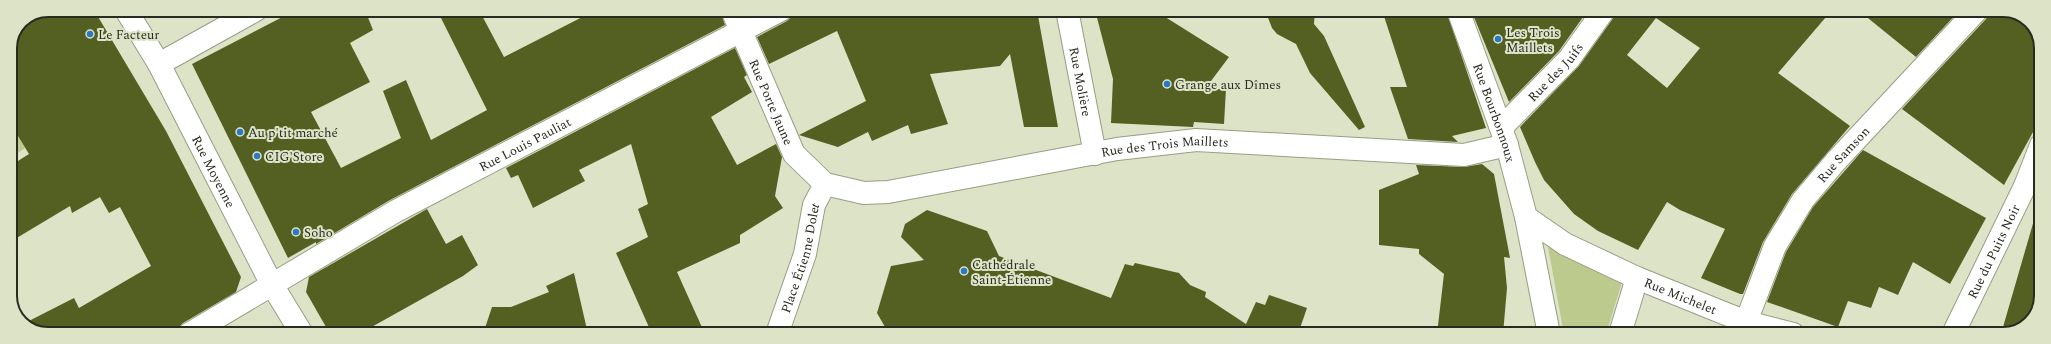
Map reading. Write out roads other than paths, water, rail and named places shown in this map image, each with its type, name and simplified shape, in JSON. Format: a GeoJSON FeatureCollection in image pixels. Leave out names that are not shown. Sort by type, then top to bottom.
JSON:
{"type":"FeatureCollection","features":[{"type":"Feature","properties":{"kind":"street","name":"Rue Moyenne"},"geometry":{"type":"LineString","coordinates":[[130,17],[159,64],[271,283],[298,327]]}},
{"type":"Feature","properties":{"kind":"street"},"geometry":{"type":"LineString","coordinates":[[159,64],[243,17]]}},
{"type":"Feature","properties":{"kind":"street","name":"Rue Porte Jaune"},"geometry":{"type":"LineString","coordinates":[[735,17],[794,154],[825,184]]}},
{"type":"Feature","properties":{"kind":"street","name":"Rue Louis Pauliat"},"geometry":{"type":"LineString","coordinates":[[200,327],[271,283],[396,211],[767,17]]}},
{"type":"Feature","properties":{"kind":"street","name":"Rue Molière"},"geometry":{"type":"LineString","coordinates":[[1068,17],[1095,154]]}},
{"type":"Feature","properties":{"kind":"street","name":"Rue Bourbonnoux"},"geometry":{"type":"LineString","coordinates":[[1461,17],[1504,137],[1526,217],[1548,327]]}},
{"type":"Feature","properties":{"kind":"street","name":"Rue des Juifs"},"geometry":{"type":"LineString","coordinates":[[1504,137],[1569,59],[1599,17]]}},
{"type":"Feature","properties":{"kind":"street","name":"Rue Samson"},"geometry":{"type":"LineString","coordinates":[[1746,322],[1775,246],[1803,200],[1836,161],[1970,17]]}},
{"type":"Feature","properties":{"kind":"street","name":"Rue des Trois Maillets"},"geometry":{"type":"LineString","coordinates":[[825,184],[864,193],[888,192],[1117,149],[1196,140],[1464,155],[1504,137]]}},
{"type":"Feature","properties":{"kind":"street","name":"Rue du Puits Noir"},"geometry":{"type":"LineString","coordinates":[[1956,327],[2026,186],[2034,165]]}},
{"type":"Feature","properties":{"kind":"street","name":"Place Étienne Dolet"},"geometry":{"type":"LineString","coordinates":[[779,327],[805,254],[814,205],[825,184]]}},
{"type":"Feature","properties":{"kind":"street"},"geometry":{"type":"LineString","coordinates":[[1526,217],[1565,244],[1637,278],[1622,327]]}},
{"type":"Feature","properties":{"kind":"street","name":"Rue Michelet"},"geometry":{"type":"LineString","coordinates":[[1637,278],[1746,322],[1766,327]]}},
{"type":"Feature","properties":{"kind":"place","name":"Le Facteur"},"geometry":{"type":"Point","coordinates":[90,34]}},
{"type":"Feature","properties":{"kind":"place","name":"Les Trois Maillets"},"geometry":{"type":"Point","coordinates":[1498,39]}},
{"type":"Feature","properties":{"kind":"place","name":"Grange aux Dîmes"},"geometry":{"type":"Point","coordinates":[1167,84]}},
{"type":"Feature","properties":{"kind":"place","name":"Au p'tit marché"},"geometry":{"type":"Point","coordinates":[240,132]}},
{"type":"Feature","properties":{"kind":"place","name":"CIG'Store"},"geometry":{"type":"Point","coordinates":[257,156]}},
{"type":"Feature","properties":{"kind":"place","name":"Soho"},"geometry":{"type":"Point","coordinates":[296,232]}},
{"type":"Feature","properties":{"kind":"place","name":"Cathédrale Saint-Étienne"},"geometry":{"type":"Point","coordinates":[964,271]}}]}
